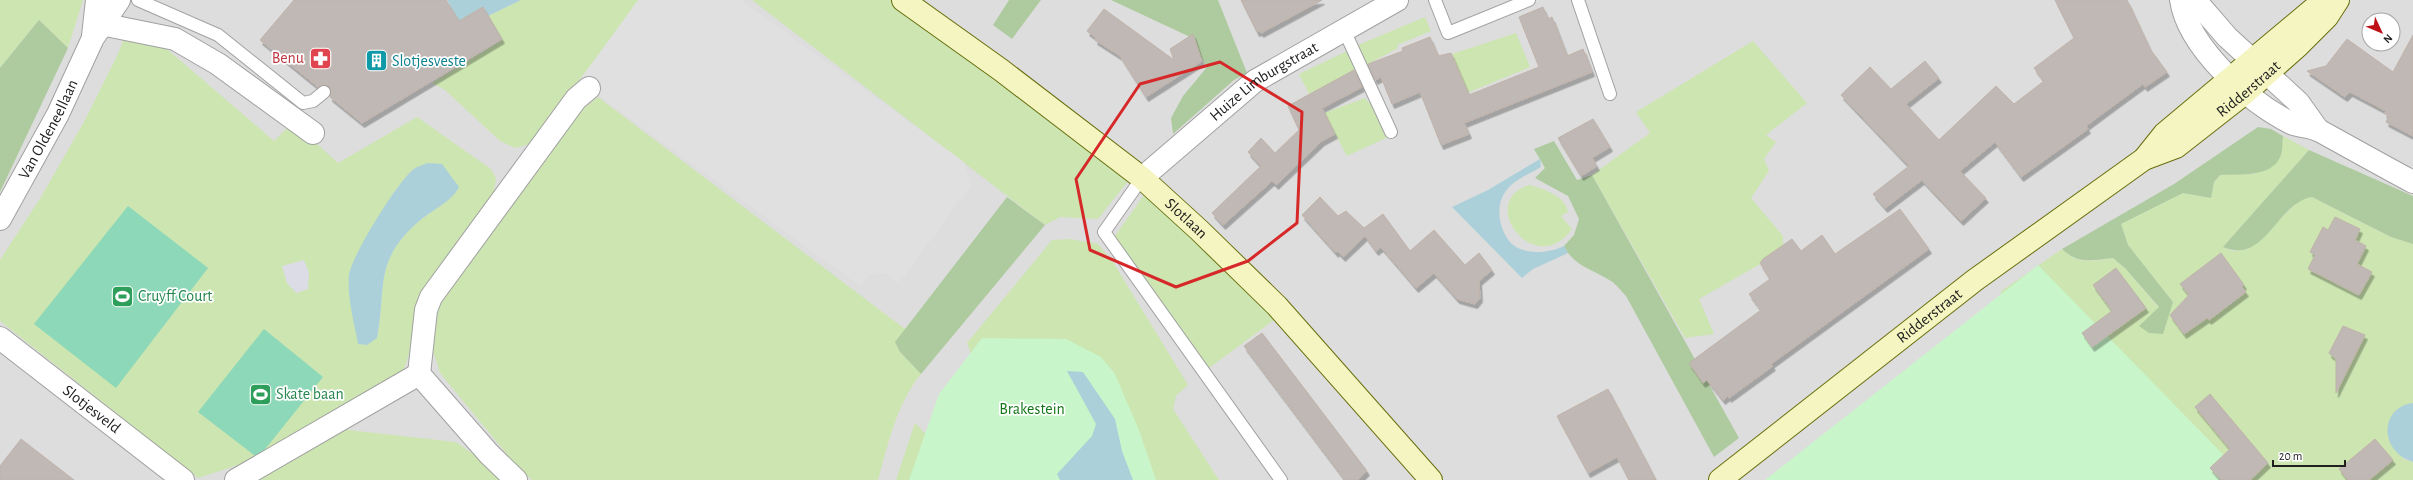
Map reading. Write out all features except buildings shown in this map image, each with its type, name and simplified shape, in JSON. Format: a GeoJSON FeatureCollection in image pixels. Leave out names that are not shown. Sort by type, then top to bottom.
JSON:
{"type":"FeatureCollection","features":[{"type":"Feature","properties":{"kind":"street","name":"Van Oldeneellaan"},"geometry":{"type":"LineString","coordinates":[[97,0],[97,31]]}},
{"type":"Feature","properties":{"kind":"street","name":"Van Oldeneellaan"},"geometry":{"type":"LineString","coordinates":[[0,219],[58,114],[97,31],[115,8],[119,0]]}},
{"type":"Feature","properties":{"kind":"street","name":"Slotlaan"},"geometry":{"type":"LineString","coordinates":[[903,0],[1001,70],[1142,178],[1199,230],[1277,306],[1431,480]]}},
{"type":"Feature","properties":{"kind":"street","name":"Huize Limburgstraat"},"geometry":{"type":"LineString","coordinates":[[1142,178],[1255,81],[1397,0]]}},
{"type":"Feature","properties":{"kind":"street"},"geometry":{"type":"LineString","coordinates":[[2181,0],[2183,15],[2214,60],[2238,87],[2292,123],[2318,130],[2352,150],[2413,182]]}},
{"type":"Feature","properties":{"kind":"street"},"geometry":{"type":"LineString","coordinates":[[2195,0],[2227,37],[2298,102],[2318,130]]}},
{"type":"Feature","properties":{"kind":"street","name":"Ridderstraat"},"geometry":{"type":"LineString","coordinates":[[1720,480],[1975,280],[2144,159],[2176,147],[2259,67],[2324,0]]}},
{"type":"Feature","properties":{"kind":"street","name":"Ridderstraat"},"geometry":{"type":"LineString","coordinates":[[2259,67],[2322,22],[2338,0]]}},
{"type":"Feature","properties":{"kind":"street"},"geometry":{"type":"LineString","coordinates":[[97,31],[175,39],[218,64],[313,133]]}},
{"type":"Feature","properties":{"kind":"street"},"geometry":{"type":"LineString","coordinates":[[516,480],[489,454],[419,374],[426,310],[431,297],[576,99],[589,88]]}},
{"type":"Feature","properties":{"kind":"street","name":"Slotjesveld"},"geometry":{"type":"LineString","coordinates":[[0,338],[183,480]]}},
{"type":"Feature","properties":{"kind":"street"},"geometry":{"type":"LineString","coordinates":[[236,480],[419,374]]}},
{"type":"Feature","properties":{"kind":"lane"},"geometry":{"type":"LineString","coordinates":[[138,0],[218,35],[303,103],[313,100],[324,92]]}},
{"type":"Feature","properties":{"kind":"lane"},"geometry":{"type":"LineString","coordinates":[[1435,0],[1448,33],[1529,0]]}},
{"type":"Feature","properties":{"kind":"lane"},"geometry":{"type":"LineString","coordinates":[[1578,0],[1610,94]]}},
{"type":"Feature","properties":{"kind":"lane"},"geometry":{"type":"LineString","coordinates":[[1344,30],[1391,132]]}},
{"type":"Feature","properties":{"kind":"lane"},"geometry":{"type":"LineString","coordinates":[[1142,178],[1104,232],[1281,480]]}},
{"type":"Feature","properties":{"kind":"highlighted area"},"geometry":{"type":"Polygon","coordinates":[[[1220,62],[1302,112],[1297,223],[1248,261],[1176,287],[1090,250],[1076,179],[1140,84],[1220,62]]]}},
{"type":"Feature","properties":{"kind":"shaded area"},"geometry":{"type":"Polygon","coordinates":[[[0,0],[2413,0],[2413,480],[0,480],[0,0]]]}},
{"type":"Feature","properties":{"kind":"shaded area"},"geometry":{"type":"Polygon","coordinates":[[[638,0],[741,0],[964,162],[971,185],[899,283],[886,273],[870,274],[861,287],[579,81],[638,0]]]}},
{"type":"Feature","properties":{"kind":"shaded area"},"geometry":{"type":"Polygon","coordinates":[[[304,260],[309,273],[308,289],[296,293],[287,283],[282,266],[304,260]]]}},
{"type":"Feature","properties":{"kind":"green space"},"geometry":{"type":"Polygon","coordinates":[[[0,0],[83,0],[68,48],[39,20],[0,68],[0,0]]]}},
{"type":"Feature","properties":{"kind":"green space"},"geometry":{"type":"Polygon","coordinates":[[[521,0],[640,0],[531,144],[515,148],[500,141],[445,90],[432,83],[502,40],[488,16],[521,0]]]}},
{"type":"Feature","properties":{"kind":"green space"},"geometry":{"type":"Polygon","coordinates":[[[752,0],[903,0],[1133,175],[1098,219],[1060,217],[1045,225],[752,0]]]}},
{"type":"Feature","properties":{"kind":"green space"},"geometry":{"type":"Polygon","coordinates":[[[1009,0],[1041,0],[1012,39],[993,25],[1009,0]]]}},
{"type":"Feature","properties":{"kind":"green space"},"geometry":{"type":"Polygon","coordinates":[[[1111,0],[1218,0],[1247,73],[1234,80],[1173,134],[1171,118],[1183,96],[1207,67],[1188,36],[1111,0]]]}},
{"type":"Feature","properties":{"kind":"green space"},"geometry":{"type":"Polygon","coordinates":[[[1425,17],[1431,31],[1397,45],[1398,48],[1366,65],[1358,45],[1425,17]]]}},
{"type":"Feature","properties":{"kind":"green space"},"geometry":{"type":"Polygon","coordinates":[[[132,19],[274,141],[293,122],[338,163],[417,117],[491,169],[496,178],[494,192],[420,297],[409,354],[404,369],[390,382],[257,459],[198,478],[0,321],[0,260],[41,197],[85,120],[117,56],[132,19]],[[413,169],[394,192],[364,241],[377,338],[384,276],[394,250],[404,236],[418,222],[452,197],[459,187],[413,169]]]}},
{"type":"Feature","properties":{"kind":"green space"},"geometry":{"type":"Polygon","coordinates":[[[39,20],[68,48],[0,192],[0,68],[39,20]]]}},
{"type":"Feature","properties":{"kind":"green space"},"geometry":{"type":"Polygon","coordinates":[[[1516,33],[1530,67],[1455,98],[1458,71],[1452,54],[1516,33]]]}},
{"type":"Feature","properties":{"kind":"green space"},"geometry":{"type":"Polygon","coordinates":[[[1753,41],[1807,103],[1766,135],[1776,142],[1764,159],[1769,171],[1751,198],[1783,236],[1783,251],[1699,299],[1714,334],[1685,338],[1592,175],[1650,133],[1636,112],[1753,41]]]}},
{"type":"Feature","properties":{"kind":"green space"},"geometry":{"type":"Polygon","coordinates":[[[1347,51],[1357,70],[1309,94],[1299,74],[1347,51]]]}},
{"type":"Feature","properties":{"kind":"green space"},"geometry":{"type":"Polygon","coordinates":[[[598,97],[905,329],[895,342],[900,352],[921,374],[913,385],[899,411],[878,480],[532,480],[519,469],[440,373],[431,344],[441,301],[573,117],[598,97]]]}},
{"type":"Feature","properties":{"kind":"green space"},"geometry":{"type":"Polygon","coordinates":[[[1365,98],[1374,108],[1386,138],[1347,156],[1324,113],[1365,98]]]}},
{"type":"Feature","properties":{"kind":"green space"},"geometry":{"type":"Polygon","coordinates":[[[2258,127],[2271,129],[2283,136],[2281,155],[2271,168],[2255,173],[2220,175],[2214,182],[2211,198],[2183,193],[2121,224],[2128,245],[2173,302],[2163,334],[2149,333],[2139,326],[2159,307],[2125,268],[2113,258],[2092,260],[2080,259],[2068,254],[2062,249],[2174,184],[2258,127]]]}},
{"type":"Feature","properties":{"kind":"green space"},"geometry":{"type":"Polygon","coordinates":[[[2283,136],[2309,150],[2223,247],[2232,251],[2248,249],[2302,198],[2312,197],[2391,237],[2413,244],[2413,403],[2408,404],[2403,459],[2413,462],[2413,480],[2212,480],[2019,312],[2000,292],[2062,249],[2074,258],[2080,260],[2092,261],[2113,258],[2125,268],[2159,308],[2139,326],[2173,302],[2128,245],[2121,224],[2183,193],[2211,198],[2214,182],[2220,175],[2255,174],[2281,154],[2283,136]]]}},
{"type":"Feature","properties":{"kind":"green space"},"geometry":{"type":"Polygon","coordinates":[[[1554,141],[1577,180],[1592,175],[1739,438],[1714,457],[1626,296],[1611,281],[1578,263],[1568,253],[1564,246],[1574,235],[1579,219],[1568,196],[1535,178],[1545,168],[1534,149],[1554,141]]]}},
{"type":"Feature","properties":{"kind":"green space"},"geometry":{"type":"Polygon","coordinates":[[[2309,150],[2413,196],[2413,244],[2391,237],[2312,197],[2300,202],[2289,210],[2261,241],[2250,248],[2238,250],[2223,247],[2309,150]]]}},
{"type":"Feature","properties":{"kind":"green space"},"geometry":{"type":"Polygon","coordinates":[[[1529,185],[1553,194],[1563,201],[1566,206],[1568,212],[1561,216],[1572,229],[1558,242],[1542,246],[1528,242],[1517,233],[1509,220],[1508,207],[1514,194],[1529,185]]]}},
{"type":"Feature","properties":{"kind":"green space"},"geometry":{"type":"Polygon","coordinates":[[[1149,188],[1278,317],[1205,371],[1115,236],[1149,188]]]}},
{"type":"Feature","properties":{"kind":"green space"},"geometry":{"type":"Polygon","coordinates":[[[1007,197],[1045,225],[921,374],[900,352],[895,342],[1007,197]]]}},
{"type":"Feature","properties":{"kind":"green space","name":"Cruyff Court"},"geometry":{"type":"Polygon","coordinates":[[[128,206],[208,268],[116,388],[34,324],[128,206]]]}},
{"type":"Feature","properties":{"kind":"green space"},"geometry":{"type":"Polygon","coordinates":[[[1070,239],[1098,244],[1113,262],[1188,385],[1176,396],[1173,409],[1219,480],[1133,480],[984,389],[967,343],[1052,240],[1070,239]]]}},
{"type":"Feature","properties":{"kind":"green space"},"geometry":{"type":"Polygon","coordinates":[[[2038,265],[2248,480],[1765,480],[2038,265]]]}},
{"type":"Feature","properties":{"kind":"green space","name":"Skate baan"},"geometry":{"type":"Polygon","coordinates":[[[264,329],[323,377],[258,458],[198,412],[264,329]]]}},
{"type":"Feature","properties":{"kind":"green space","name":"Brakestein"},"geometry":{"type":"Polygon","coordinates":[[[982,338],[1066,339],[1101,357],[1115,374],[1139,430],[1156,480],[909,480],[939,394],[982,338]]]}},
{"type":"Feature","properties":{"kind":"green space"},"geometry":{"type":"Polygon","coordinates":[[[915,423],[970,480],[896,480],[915,423]]]}},
{"type":"Feature","properties":{"kind":"green space"},"geometry":{"type":"Polygon","coordinates":[[[340,429],[456,442],[490,466],[506,480],[257,480],[340,429]]]}},
{"type":"Feature","properties":{"kind":"water"},"geometry":{"type":"Polygon","coordinates":[[[447,0],[521,0],[488,16],[483,7],[459,21],[447,0]]]}},
{"type":"Feature","properties":{"kind":"water"},"geometry":{"type":"Polygon","coordinates":[[[1540,159],[1541,167],[1526,175],[1507,189],[1501,200],[1499,213],[1500,220],[1504,233],[1516,247],[1530,252],[1545,252],[1564,246],[1568,253],[1533,269],[1522,278],[1452,207],[1488,190],[1540,159]]]}},
{"type":"Feature","properties":{"kind":"water"},"geometry":{"type":"Polygon","coordinates":[[[428,163],[442,164],[459,187],[446,202],[418,222],[404,236],[394,250],[384,276],[377,338],[367,345],[358,344],[349,292],[349,275],[352,266],[366,236],[398,187],[414,169],[428,163]]]}},
{"type":"Feature","properties":{"kind":"water"},"geometry":{"type":"Polygon","coordinates":[[[1067,371],[1083,372],[1115,419],[1122,451],[1133,480],[1060,480],[1057,474],[1092,436],[1096,424],[1067,371]]]}},
{"type":"Feature","properties":{"kind":"water"},"geometry":{"type":"Polygon","coordinates":[[[2413,403],[2413,462],[2402,456],[2394,449],[2389,440],[2388,430],[2389,421],[2394,412],[2402,406],[2413,403]]]}},
{"type":"Feature","properties":{"kind":"place","name":"Benu"},"geometry":{"type":"Point","coordinates":[320,58]}},
{"type":"Feature","properties":{"kind":"place","name":"Slotjesveste"},"geometry":{"type":"Point","coordinates":[377,61]}},
{"type":"Feature","properties":{"kind":"place","name":"Cruyff Court"},"geometry":{"type":"Point","coordinates":[122,296]}},
{"type":"Feature","properties":{"kind":"place","name":"Skate baan"},"geometry":{"type":"Point","coordinates":[261,394]}}]}
